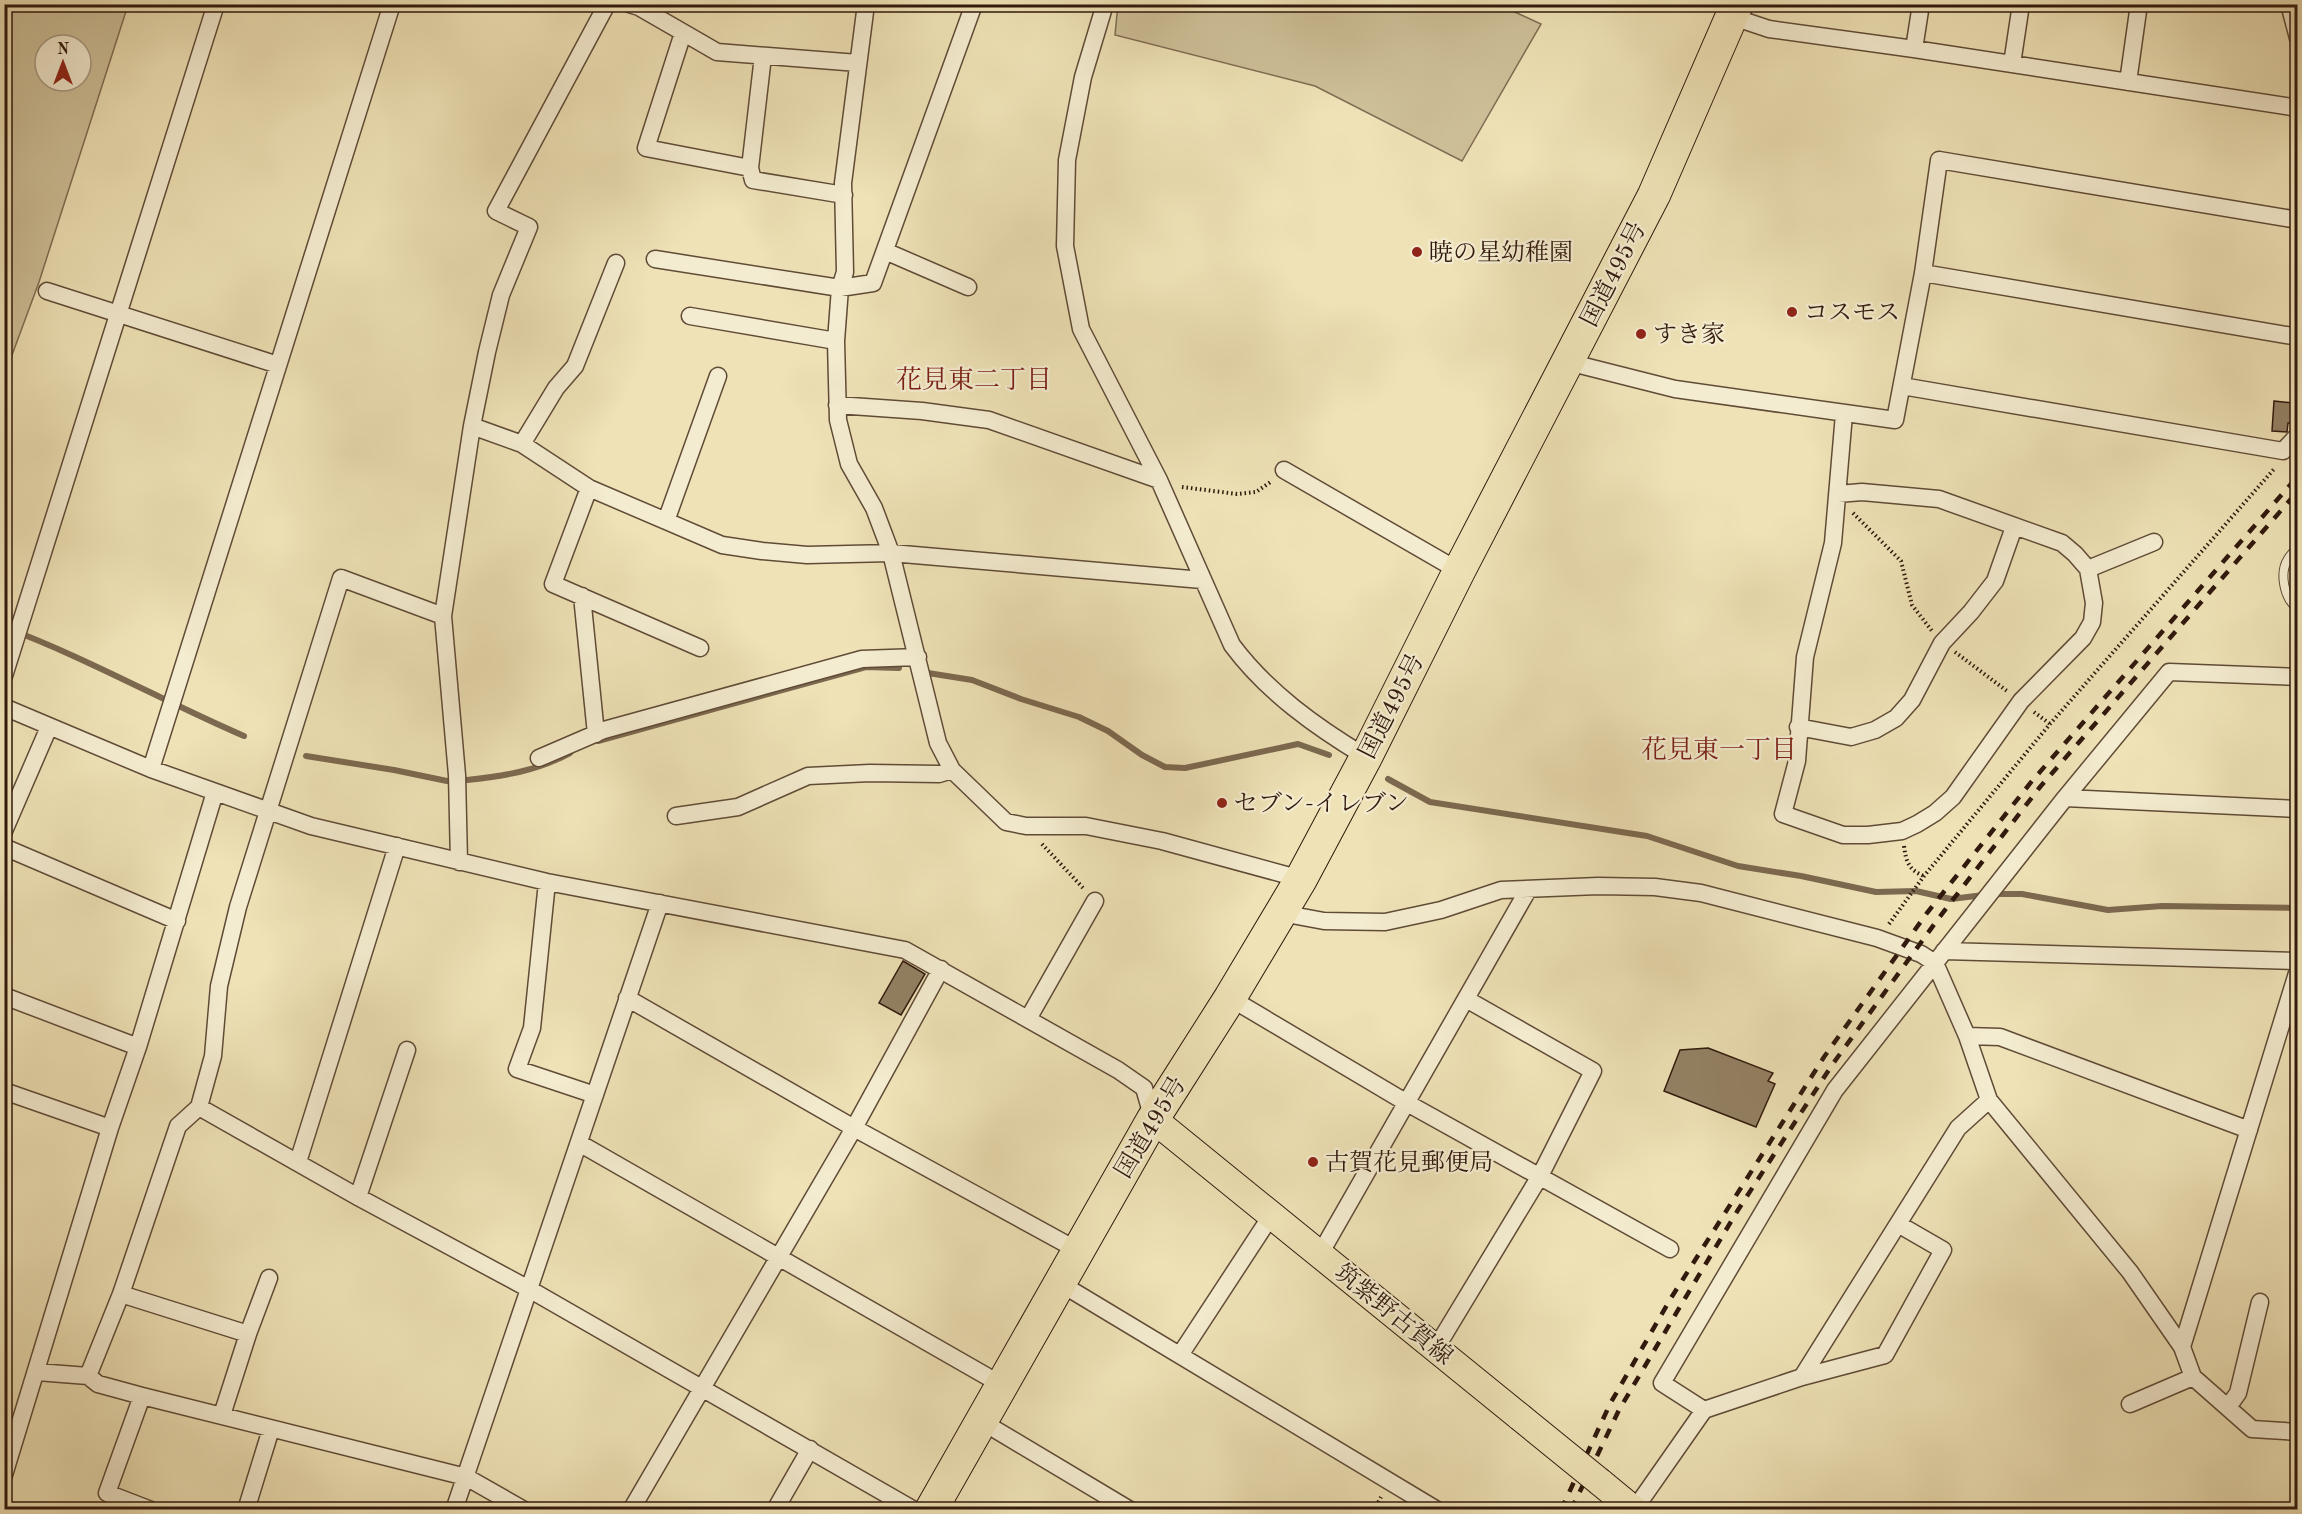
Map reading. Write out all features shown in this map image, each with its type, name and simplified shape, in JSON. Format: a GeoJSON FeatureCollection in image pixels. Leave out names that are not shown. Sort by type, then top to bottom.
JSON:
{"type":"FeatureCollection","features":[{"type":"Feature","properties":{"kind":"highway","name":"国道495号"},"geometry":{"type":"LineString","coordinates":[[931,1509],[1058,1282],[1154,1119],[1301,879],[1366,758],[1459,571],[1654,195],[1735,11]]}},
{"type":"Feature","properties":{"kind":"main road","name":"筑紫野古賀線"},"geometry":{"type":"LineString","coordinates":[[1154,1119],[1634,1509]]}},
{"type":"Feature","properties":{"kind":"street"},"geometry":{"type":"LineString","coordinates":[[4,676],[216,4]]}},
{"type":"Feature","properties":{"kind":"street"},"geometry":{"type":"LineString","coordinates":[[151,769],[392,4]]}},
{"type":"Feature","properties":{"kind":"street"},"geometry":{"type":"LineString","coordinates":[[459,861],[458,775],[443,616],[472,426],[487,352],[501,295],[529,227],[496,211],[607,4]]}},
{"type":"Feature","properties":{"kind":"street"},"geometry":{"type":"LineString","coordinates":[[629,4],[639,7],[717,52],[858,63]]}},
{"type":"Feature","properties":{"kind":"street"},"geometry":{"type":"LineString","coordinates":[[866,4],[843,195],[845,272],[840,288],[836,341],[838,420],[849,464],[874,508],[891,553],[938,743],[952,770],[1006,822],[1026,826],[1086,826],[1162,842],[1301,879]]}},
{"type":"Feature","properties":{"kind":"street"},"geometry":{"type":"LineString","coordinates":[[655,259],[840,288],[873,283],[974,4]]}},
{"type":"Feature","properties":{"kind":"street"},"geometry":{"type":"LineString","coordinates":[[1105,4],[1083,77],[1067,160],[1065,246],[1081,329],[1159,480],[1232,645],[1246,665],[1266,685],[1324,733],[1366,758]]}},
{"type":"Feature","properties":{"kind":"street"},"geometry":{"type":"LineString","coordinates":[[1914,49],[1922,4]]}},
{"type":"Feature","properties":{"kind":"street"},"geometry":{"type":"LineString","coordinates":[[2012,64],[2021,4]]}},
{"type":"Feature","properties":{"kind":"street"},"geometry":{"type":"LineString","coordinates":[[2128,82],[2139,4]]}},
{"type":"Feature","properties":{"kind":"street"},"geometry":{"type":"LineString","coordinates":[[2289,4],[2298,38]]}},
{"type":"Feature","properties":{"kind":"street"},"geometry":{"type":"LineString","coordinates":[[1735,11],[1769,29],[2298,108]]}},
{"type":"Feature","properties":{"kind":"street"},"geometry":{"type":"LineString","coordinates":[[683,33],[646,148],[750,168]]}},
{"type":"Feature","properties":{"kind":"street"},"geometry":{"type":"LineString","coordinates":[[763,56],[750,168],[753,180],[843,195]]}},
{"type":"Feature","properties":{"kind":"street"},"geometry":{"type":"LineString","coordinates":[[1568,362],[1675,389],[1895,420],[1923,273],[1939,160],[2298,220]]}},
{"type":"Feature","properties":{"kind":"street"},"geometry":{"type":"LineString","coordinates":[[885,251],[968,287]]}},
{"type":"Feature","properties":{"kind":"street"},"geometry":{"type":"LineString","coordinates":[[522,444],[556,388],[575,366],[616,263]]}},
{"type":"Feature","properties":{"kind":"street"},"geometry":{"type":"LineString","coordinates":[[1923,273],[2298,337]]}},
{"type":"Feature","properties":{"kind":"street"},"geometry":{"type":"LineString","coordinates":[[47,291],[278,365]]}},
{"type":"Feature","properties":{"kind":"street"},"geometry":{"type":"LineString","coordinates":[[690,316],[836,341]]}},
{"type":"Feature","properties":{"kind":"street"},"geometry":{"type":"LineString","coordinates":[[666,521],[718,376]]}},
{"type":"Feature","properties":{"kind":"street"},"geometry":{"type":"LineString","coordinates":[[1902,386],[2283,451],[2298,435]]}},
{"type":"Feature","properties":{"kind":"street"},"geometry":{"type":"LineString","coordinates":[[837,405],[922,411],[989,420],[1159,480]]}},
{"type":"Feature","properties":{"kind":"street"},"geometry":{"type":"LineString","coordinates":[[1838,494],[1862,492],[1940,499],[2062,543],[2088,569],[2094,603],[2092,622],[2083,638],[2021,701],[1953,797],[1935,813],[1902,831],[1843,835],[1783,814],[1797,761],[1805,657],[1833,543],[1844,414]]}},
{"type":"Feature","properties":{"kind":"street"},"geometry":{"type":"LineString","coordinates":[[472,426],[522,444],[589,488],[722,545],[807,555],[891,553],[1202,580]]}},
{"type":"Feature","properties":{"kind":"street"},"geometry":{"type":"LineString","coordinates":[[1284,470],[1459,571]]}},
{"type":"Feature","properties":{"kind":"street"},"geometry":{"type":"LineString","coordinates":[[589,488],[553,584],[700,648]]}},
{"type":"Feature","properties":{"kind":"street"},"geometry":{"type":"LineString","coordinates":[[1798,726],[1851,737],[1875,730],[1896,718],[1912,700],[1942,643],[1971,612],[1995,581],[2014,526]]}},
{"type":"Feature","properties":{"kind":"street"},"geometry":{"type":"LineString","coordinates":[[2088,569],[2154,542]]}},
{"type":"Feature","properties":{"kind":"street"},"geometry":{"type":"LineString","coordinates":[[88,1376],[121,1294],[178,1126],[199,1107],[213,1056],[219,986],[238,907],[341,578],[443,616]]}},
{"type":"Feature","properties":{"kind":"street"},"geometry":{"type":"LineString","coordinates":[[582,596],[596,734]]}},
{"type":"Feature","properties":{"kind":"street"},"geometry":{"type":"LineString","coordinates":[[539,758],[596,734],[862,659],[918,657]]}},
{"type":"Feature","properties":{"kind":"street"},"geometry":{"type":"LineString","coordinates":[[1704,1410],[1662,1383],[1835,1090],[2065,798],[2169,672],[2298,677]]}},
{"type":"Feature","properties":{"kind":"street"},"geometry":{"type":"LineString","coordinates":[[4,708],[151,769],[311,826],[547,882],[905,950],[1119,1070],[1144,1088],[1154,1119]]}},
{"type":"Feature","properties":{"kind":"street"},"geometry":{"type":"LineString","coordinates":[[4,831],[49,727]]}},
{"type":"Feature","properties":{"kind":"street"},"geometry":{"type":"LineString","coordinates":[[676,816],[738,807],[808,776],[870,773],[939,774],[952,770]]}},
{"type":"Feature","properties":{"kind":"street"},"geometry":{"type":"LineString","coordinates":[[4,1475],[215,792]]}},
{"type":"Feature","properties":{"kind":"street"},"geometry":{"type":"LineString","coordinates":[[2065,798],[2298,809]]}},
{"type":"Feature","properties":{"kind":"street"},"geometry":{"type":"LineString","coordinates":[[298,1162],[397,846]]}},
{"type":"Feature","properties":{"kind":"street"},"geometry":{"type":"LineString","coordinates":[[4,847],[177,921]]}},
{"type":"Feature","properties":{"kind":"street"},"geometry":{"type":"LineString","coordinates":[[547,882],[532,1028],[517,1069],[595,1095]]}},
{"type":"Feature","properties":{"kind":"street"},"geometry":{"type":"LineString","coordinates":[[1281,913],[1324,921],[1385,922],[1442,910],[1501,890],[1598,886],[1655,887],[1701,894],[1885,940],[1940,957],[2298,961]]}},
{"type":"Feature","properties":{"kind":"street"},"geometry":{"type":"LineString","coordinates":[[1320,1254],[1528,890]]}},
{"type":"Feature","properties":{"kind":"street"},"geometry":{"type":"LineString","coordinates":[[1028,1019],[1095,901]]}},
{"type":"Feature","properties":{"kind":"street"},"geometry":{"type":"LineString","coordinates":[[454,1509],[660,903]]}},
{"type":"Feature","properties":{"kind":"street"},"geometry":{"type":"LineString","coordinates":[[1940,957],[1989,1100],[2130,1272],[2182,1347],[2193,1377],[2252,1429],[2298,1432]]}},
{"type":"Feature","properties":{"kind":"street"},"geometry":{"type":"LineString","coordinates":[[630,1509],[854,1128],[941,969]]}},
{"type":"Feature","properties":{"kind":"street"},"geometry":{"type":"LineString","coordinates":[[2182,1347],[2298,970]]}},
{"type":"Feature","properties":{"kind":"street"},"geometry":{"type":"LineString","coordinates":[[4,996],[138,1047]]}},
{"type":"Feature","properties":{"kind":"street"},"geometry":{"type":"LineString","coordinates":[[627,998],[854,1128],[1077,1250]]}},
{"type":"Feature","properties":{"kind":"street"},"geometry":{"type":"LineString","coordinates":[[1230,998],[1407,1103],[1670,1249]]}},
{"type":"Feature","properties":{"kind":"street"},"geometry":{"type":"LineString","coordinates":[[1436,1348],[1540,1176],[1593,1071],[1466,999]]}},
{"type":"Feature","properties":{"kind":"street"},"geometry":{"type":"LineString","coordinates":[[1967,1036],[2000,1037],[2248,1130]]}},
{"type":"Feature","properties":{"kind":"street"},"geometry":{"type":"LineString","coordinates":[[358,1197],[407,1050]]}},
{"type":"Feature","properties":{"kind":"street"},"geometry":{"type":"LineString","coordinates":[[4,1091],[110,1128]]}},
{"type":"Feature","properties":{"kind":"street"},"geometry":{"type":"LineString","coordinates":[[1802,1377],[1958,1128],[1989,1100]]}},
{"type":"Feature","properties":{"kind":"street"},"geometry":{"type":"LineString","coordinates":[[199,1107],[358,1197],[529,1289],[914,1509]]}},
{"type":"Feature","properties":{"kind":"street"},"geometry":{"type":"LineString","coordinates":[[579,1143],[1002,1384]]}},
{"type":"Feature","properties":{"kind":"street"},"geometry":{"type":"LineString","coordinates":[[1180,1355],[1271,1216]]}},
{"type":"Feature","properties":{"kind":"street"},"geometry":{"type":"LineString","coordinates":[[1634,1509],[1704,1410],[1802,1377],[1885,1355],[1943,1250],[1898,1224]]}},
{"type":"Feature","properties":{"kind":"street"},"geometry":{"type":"LineString","coordinates":[[222,1415],[269,1278]]}},
{"type":"Feature","properties":{"kind":"street"},"geometry":{"type":"LineString","coordinates":[[1058,1282],[1437,1509]]}},
{"type":"Feature","properties":{"kind":"street"},"geometry":{"type":"LineString","coordinates":[[121,1294],[248,1334]]}},
{"type":"Feature","properties":{"kind":"street"},"geometry":{"type":"LineString","coordinates":[[2228,1407],[2238,1393],[2260,1302]]}},
{"type":"Feature","properties":{"kind":"street"},"geometry":{"type":"LineString","coordinates":[[37,1372],[88,1376],[98,1384],[142,1396],[466,1477],[524,1509]]}},
{"type":"Feature","properties":{"kind":"street"},"geometry":{"type":"LineString","coordinates":[[2130,1404],[2193,1377]]}},
{"type":"Feature","properties":{"kind":"street"},"geometry":{"type":"LineString","coordinates":[[142,1396],[107,1493],[151,1509]]}},
{"type":"Feature","properties":{"kind":"street"},"geometry":{"type":"LineString","coordinates":[[981,1421],[1130,1509]]}},
{"type":"Feature","properties":{"kind":"street"},"geometry":{"type":"LineString","coordinates":[[246,1509],[271,1429]]}},
{"type":"Feature","properties":{"kind":"street"},"geometry":{"type":"LineString","coordinates":[[775,1509],[810,1449]]}},
{"type":"Feature","properties":{"kind":"lane"},"geometry":{"type":"LineString","coordinates":[[2298,547],[2287,560],[2283,576],[2286,591],[2293,605],[2298,609]]}},
{"type":"Feature","properties":{"kind":"path"},"geometry":{"type":"LineString","coordinates":[[1899,912],[1924,876],[2050,724],[2277,466],[2283,451]]}},
{"type":"Feature","properties":{"kind":"path"},"geometry":{"type":"LineString","coordinates":[[1159,480],[1187,489],[1237,494],[1256,492],[1284,470]]}},
{"type":"Feature","properties":{"kind":"path"},"geometry":{"type":"LineString","coordinates":[[1838,494],[1860,522],[1901,561],[1912,605],[1942,643],[2021,701]]}},
{"type":"Feature","properties":{"kind":"path"},"geometry":{"type":"LineString","coordinates":[[1026,826],[1095,901]]}},
{"type":"Feature","properties":{"kind":"path"},"geometry":{"type":"LineString","coordinates":[[1902,831],[1906,861],[1914,871],[1924,876]]}},
{"type":"Feature","properties":{"kind":"shaded area"},"geometry":{"type":"Polygon","coordinates":[[[5,4],[128,5],[39,282],[5,374],[5,4]]]}},
{"type":"Feature","properties":{"kind":"shaded area"},"geometry":{"type":"Polygon","coordinates":[[[1118,4],[1505,4],[1504,7],[1541,24],[1462,161],[1315,86],[1115,35],[1118,4]]]}},
{"type":"Feature","properties":{"kind":"building"},"geometry":{"type":"Polygon","coordinates":[[[2274,401],[2293,403],[2291,423],[2288,423],[2287,432],[2272,431],[2274,401]]]}},
{"type":"Feature","properties":{"kind":"building"},"geometry":{"type":"Polygon","coordinates":[[[903,961],[925,974],[901,1015],[879,1003],[903,961]]]}},
{"type":"Feature","properties":{"kind":"building"},"geometry":{"type":"Polygon","coordinates":[[[1708,1048],[1773,1073],[1768,1081],[1775,1084],[1756,1127],[1664,1091],[1680,1050],[1708,1048]]]}},
{"type":"Feature","properties":{"kind":"waterway"},"geometry":{"type":"LineString","coordinates":[[4,627],[65,652],[244,736]]}},
{"type":"Feature","properties":{"kind":"waterway"},"geometry":{"type":"LineString","coordinates":[[598,741],[866,667],[899,668]]}},
{"type":"Feature","properties":{"kind":"waterway"},"geometry":{"type":"LineString","coordinates":[[928,673],[972,680],[1021,699],[1079,717],[1108,731],[1142,755],[1165,767],[1185,768],[1298,744],[1329,755]]}},
{"type":"Feature","properties":{"kind":"waterway"},"geometry":{"type":"LineString","coordinates":[[467,780],[520,772],[570,753]]}},
{"type":"Feature","properties":{"kind":"waterway"},"geometry":{"type":"LineString","coordinates":[[306,756],[447,781]]}},
{"type":"Feature","properties":{"kind":"waterway"},"geometry":{"type":"LineString","coordinates":[[1388,779],[1430,802],[1647,836],[1738,866],[1801,876],[1876,892],[1916,891],[1951,899],[1984,895]]}},
{"type":"Feature","properties":{"kind":"waterway"},"geometry":{"type":"LineString","coordinates":[[1994,894],[2022,894],[2108,910],[2162,906],[2298,908]]}},
{"type":"Feature","properties":{"kind":"railway"},"geometry":{"type":"LineString","coordinates":[[1561,1510],[1610,1404],[1671,1298],[1824,1057],[1927,913],[2032,781],[2298,476]]}},
{"type":"Feature","properties":{"kind":"railway"},"geometry":{"type":"LineString","coordinates":[[1571,1510],[1619,1410],[1738,1210],[1832,1065],[1938,919],[2040,787],[2298,491]]}},
{"type":"Feature","properties":{"kind":"place","name":"暁の星幼稚園"},"geometry":{"type":"Point","coordinates":[1417,252]}},
{"type":"Feature","properties":{"kind":"place","name":"コスモス"},"geometry":{"type":"Point","coordinates":[1792,312]}},
{"type":"Feature","properties":{"kind":"place","name":"すき家"},"geometry":{"type":"Point","coordinates":[1641,334]}},
{"type":"Feature","properties":{"kind":"place","name":"セブン-イレブン"},"geometry":{"type":"Point","coordinates":[1222,803]}},
{"type":"Feature","properties":{"kind":"place","name":"古賀花見郵便局"},"geometry":{"type":"Point","coordinates":[1313,1162]}},
{"type":"Feature","properties":{"kind":"district","name":"花見東二丁目"},"geometry":{"type":"Point","coordinates":[974,379]}},
{"type":"Feature","properties":{"kind":"district","name":"花見東一丁目"},"geometry":{"type":"Point","coordinates":[1719,749]}}]}
